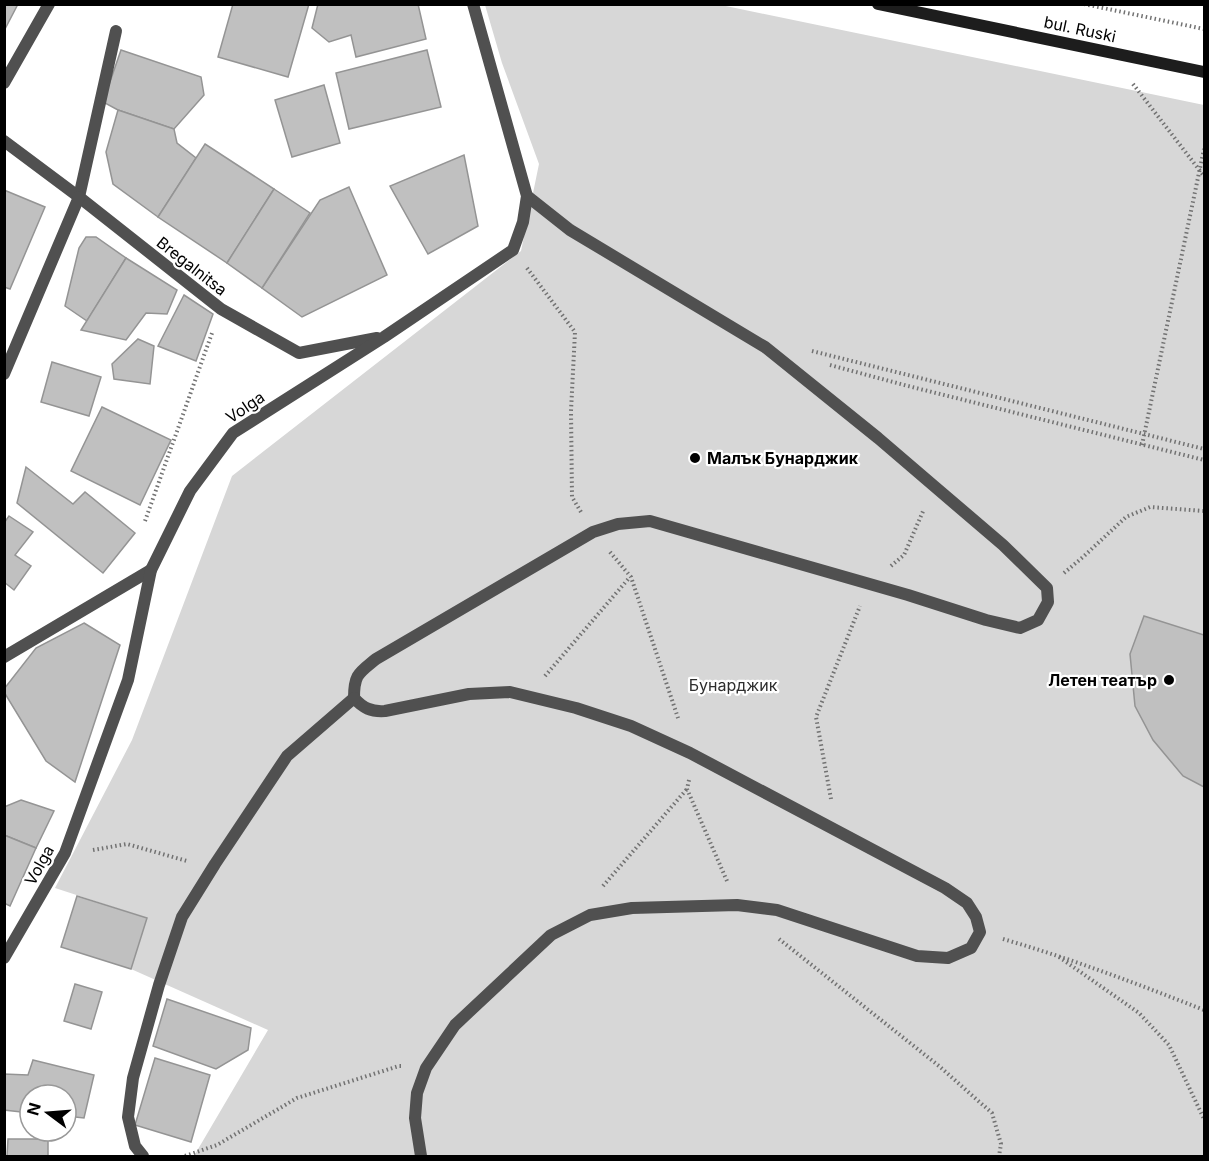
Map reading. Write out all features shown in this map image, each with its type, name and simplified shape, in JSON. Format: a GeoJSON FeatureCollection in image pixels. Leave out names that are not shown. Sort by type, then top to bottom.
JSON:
{"type":"FeatureCollection","features":[{"type":"Feature","properties":{"kind":"main road","name":"bul. Ruski"},"geometry":{"type":"LineString","coordinates":[[878,4],[1204,72]]}},
{"type":"Feature","properties":{"kind":"street"},"geometry":{"type":"LineString","coordinates":[[4,83],[49,4]]}},
{"type":"Feature","properties":{"kind":"street"},"geometry":{"type":"LineString","coordinates":[[473,4],[526,196],[523,222],[513,250]]}},
{"type":"Feature","properties":{"kind":"street"},"geometry":{"type":"LineString","coordinates":[[4,374],[79,197],[116,31]]}},
{"type":"Feature","properties":{"kind":"street","name":"Bregalnitsa"},"geometry":{"type":"LineString","coordinates":[[4,141],[221,309],[299,352],[384,337]]}},
{"type":"Feature","properties":{"kind":"street"},"geometry":{"type":"LineString","coordinates":[[143,1156],[135,1146],[128,1117],[133,1078],[159,985],[182,917],[287,756],[354,698],[354,685],[358,674],[376,659],[593,532],[618,524],[650,520],[869,583],[986,620],[1020,628],[1038,620],[1048,602],[1047,588],[1003,544],[878,438],[765,347],[570,230],[526,196]]}},
{"type":"Feature","properties":{"kind":"street","name":"Volga"},"geometry":{"type":"LineString","coordinates":[[4,958],[65,853],[128,680],[151,570],[190,491],[233,433],[384,337],[513,250]]}},
{"type":"Feature","properties":{"kind":"street"},"geometry":{"type":"LineString","coordinates":[[4,657],[151,570]]}},
{"type":"Feature","properties":{"kind":"street"},"geometry":{"type":"LineString","coordinates":[[354,698],[367,709],[385,711],[470,694],[510,692],[576,708],[631,726],[690,753],[945,888],[967,903],[976,917],[980,932],[971,948],[948,958],[917,956],[777,910],[737,905],[632,908],[590,915],[551,935],[455,1025],[426,1068],[417,1093],[415,1118],[421,1156]]}},
{"type":"Feature","properties":{"kind":"path"},"geometry":{"type":"LineString","coordinates":[[1084,4],[1204,29]]}},
{"type":"Feature","properties":{"kind":"path"},"geometry":{"type":"LineString","coordinates":[[1108,52],[1204,176]]}},
{"type":"Feature","properties":{"kind":"path"},"geometry":{"type":"LineString","coordinates":[[1142,445],[1204,149]]}},
{"type":"Feature","properties":{"kind":"path"},"geometry":{"type":"LineString","coordinates":[[513,250],[574,332],[571,411],[572,497],[593,532],[631,577],[690,753],[691,772],[687,789],[600,890],[590,915]]}},
{"type":"Feature","properties":{"kind":"path"},"geometry":{"type":"LineString","coordinates":[[144,523],[221,309]]}},
{"type":"Feature","properties":{"kind":"path"},"geometry":{"type":"LineString","coordinates":[[810,350],[1204,449]]}},
{"type":"Feature","properties":{"kind":"path"},"geometry":{"type":"LineString","coordinates":[[820,362],[927,392],[1204,460]]}},
{"type":"Feature","properties":{"kind":"path"},"geometry":{"type":"LineString","coordinates":[[837,830],[816,717],[869,583],[904,555],[934,486]]}},
{"type":"Feature","properties":{"kind":"path"},"geometry":{"type":"LineString","coordinates":[[1083,557],[1126,517],[1150,507],[1204,511]]}},
{"type":"Feature","properties":{"kind":"path"},"geometry":{"type":"LineString","coordinates":[[528,696],[631,577]]}},
{"type":"Feature","properties":{"kind":"path"},"geometry":{"type":"LineString","coordinates":[[687,789],[737,905]]}},
{"type":"Feature","properties":{"kind":"path"},"geometry":{"type":"LineString","coordinates":[[65,853],[127,844],[182,861],[215,864]]}},
{"type":"Feature","properties":{"kind":"path"},"geometry":{"type":"LineString","coordinates":[[980,932],[1054,954],[1204,1010]]}},
{"type":"Feature","properties":{"kind":"path"},"geometry":{"type":"LineString","coordinates":[[774,935],[939,1066],[992,1113],[1000,1144],[999,1156]]}},
{"type":"Feature","properties":{"kind":"path"},"geometry":{"type":"LineString","coordinates":[[1054,954],[1139,1013],[1169,1045],[1204,1119]]}},
{"type":"Feature","properties":{"kind":"path"},"geometry":{"type":"LineString","coordinates":[[185,1156],[217,1145],[297,1098],[399,1066],[426,1068]]}},
{"type":"Feature","properties":{"kind":"green space","name":"Бунарджик"},"geometry":{"type":"Polygon","coordinates":[[[485,5],[721,5],[1204,105],[1204,1156],[194,1156],[268,1030],[131,969],[147,918],[55,888],[132,740],[232,476],[521,251],[539,164],[502,63],[485,5]]]}},
{"type":"Feature","properties":{"kind":"building"},"geometry":{"type":"Polygon","coordinates":[[[4,4],[18,4],[4,31],[4,4]]]}},
{"type":"Feature","properties":{"kind":"building"},"geometry":{"type":"Polygon","coordinates":[[[233,4],[309,4],[288,77],[218,57],[233,4]]]}},
{"type":"Feature","properties":{"kind":"building"},"geometry":{"type":"Polygon","coordinates":[[[318,4],[418,4],[426,39],[356,57],[351,35],[329,42],[312,28],[318,4]]]}},
{"type":"Feature","properties":{"kind":"building"},"geometry":{"type":"Polygon","coordinates":[[[121,50],[201,77],[204,95],[174,129],[118,110],[103,102],[121,50]]]}},
{"type":"Feature","properties":{"kind":"building"},"geometry":{"type":"Polygon","coordinates":[[[427,50],[441,107],[349,129],[336,73],[427,50]]]}},
{"type":"Feature","properties":{"kind":"building"},"geometry":{"type":"Polygon","coordinates":[[[324,85],[340,143],[292,157],[275,100],[324,85]]]}},
{"type":"Feature","properties":{"kind":"building"},"geometry":{"type":"Polygon","coordinates":[[[118,110],[174,129],[177,143],[196,158],[158,217],[113,184],[106,152],[118,110]]]}},
{"type":"Feature","properties":{"kind":"building"},"geometry":{"type":"Polygon","coordinates":[[[205,144],[274,189],[227,263],[158,217],[205,144]]]}},
{"type":"Feature","properties":{"kind":"building"},"geometry":{"type":"Polygon","coordinates":[[[464,155],[478,226],[428,254],[390,186],[464,155]]]}},
{"type":"Feature","properties":{"kind":"building"},"geometry":{"type":"Polygon","coordinates":[[[349,187],[387,275],[302,317],[262,288],[320,200],[349,187]]]}},
{"type":"Feature","properties":{"kind":"building"},"geometry":{"type":"Polygon","coordinates":[[[274,189],[310,213],[262,288],[227,263],[274,189]]]}},
{"type":"Feature","properties":{"kind":"building"},"geometry":{"type":"Polygon","coordinates":[[[4,190],[45,207],[10,289],[4,287],[4,190]]]}},
{"type":"Feature","properties":{"kind":"building"},"geometry":{"type":"Polygon","coordinates":[[[86,237],[96,237],[126,258],[87,321],[65,306],[79,248],[86,237]]]}},
{"type":"Feature","properties":{"kind":"building"},"geometry":{"type":"Polygon","coordinates":[[[126,258],[177,290],[167,314],[146,313],[126,340],[81,330],[126,258]]]}},
{"type":"Feature","properties":{"kind":"building"},"geometry":{"type":"Polygon","coordinates":[[[184,295],[213,314],[196,361],[158,346],[184,295]]]}},
{"type":"Feature","properties":{"kind":"building"},"geometry":{"type":"Polygon","coordinates":[[[138,339],[154,346],[150,384],[114,379],[112,364],[138,339]]]}},
{"type":"Feature","properties":{"kind":"building"},"geometry":{"type":"Polygon","coordinates":[[[52,362],[101,377],[89,416],[41,402],[52,362]]]}},
{"type":"Feature","properties":{"kind":"building"},"geometry":{"type":"Polygon","coordinates":[[[102,407],[171,440],[140,505],[71,471],[102,407]]]}},
{"type":"Feature","properties":{"kind":"building"},"geometry":{"type":"Polygon","coordinates":[[[26,467],[73,504],[85,492],[135,533],[103,573],[17,503],[26,467]]]}},
{"type":"Feature","properties":{"kind":"building"},"geometry":{"type":"Polygon","coordinates":[[[9,516],[33,532],[15,555],[31,566],[14,590],[4,582],[4,523],[9,516]]]}},
{"type":"Feature","properties":{"kind":"building","name":"Летен театър"},"geometry":{"type":"Polygon","coordinates":[[[1144,616],[1204,635],[1204,787],[1183,776],[1153,740],[1135,706],[1130,654],[1144,616]]]}},
{"type":"Feature","properties":{"kind":"building"},"geometry":{"type":"Polygon","coordinates":[[[84,623],[120,645],[75,782],[46,761],[4,689],[36,648],[84,623]]]}},
{"type":"Feature","properties":{"kind":"building"},"geometry":{"type":"Polygon","coordinates":[[[21,800],[54,811],[36,848],[4,835],[4,807],[21,800]]]}},
{"type":"Feature","properties":{"kind":"building"},"geometry":{"type":"Polygon","coordinates":[[[4,835],[36,848],[10,906],[4,903],[4,835]]]}},
{"type":"Feature","properties":{"kind":"building"},"geometry":{"type":"Polygon","coordinates":[[[77,896],[147,918],[131,969],[61,947],[77,896]]]}},
{"type":"Feature","properties":{"kind":"building"},"geometry":{"type":"Polygon","coordinates":[[[75,984],[102,992],[91,1029],[64,1021],[75,984]]]}},
{"type":"Feature","properties":{"kind":"building"},"geometry":{"type":"Polygon","coordinates":[[[167,999],[251,1028],[248,1050],[216,1069],[153,1046],[167,999]]]}},
{"type":"Feature","properties":{"kind":"building"},"geometry":{"type":"Polygon","coordinates":[[[155,1058],[210,1075],[191,1142],[135,1125],[155,1058]]]}},
{"type":"Feature","properties":{"kind":"building"},"geometry":{"type":"Polygon","coordinates":[[[33,1060],[94,1075],[84,1118],[78,1117],[78,1083],[18,1083],[18,1112],[4,1110],[4,1074],[28,1075],[33,1060]]]}},
{"type":"Feature","properties":{"kind":"building"},"geometry":{"type":"Polygon","coordinates":[[[8,1139],[18,1139],[18,1143],[48,1143],[48,1156],[7,1156],[8,1139]]]}},
{"type":"Feature","properties":{"kind":"place","name":"Малък Бунарджик"},"geometry":{"type":"Point","coordinates":[695,458]}},
{"type":"Feature","properties":{"kind":"place","name":"Летен театър"},"geometry":{"type":"Point","coordinates":[1169,680]}}]}
